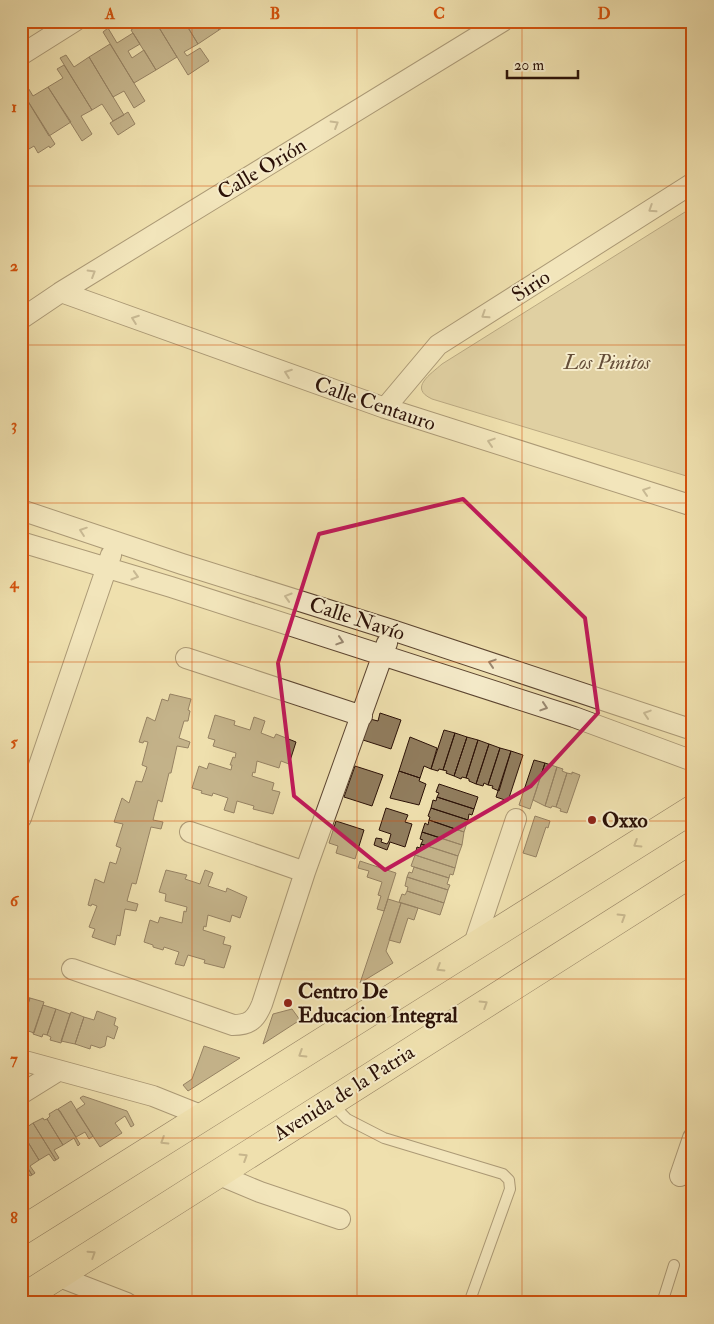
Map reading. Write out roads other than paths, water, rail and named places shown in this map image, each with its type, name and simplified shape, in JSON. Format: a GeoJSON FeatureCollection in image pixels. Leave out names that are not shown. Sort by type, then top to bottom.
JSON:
{"type":"FeatureCollection","features":[{"type":"Feature","properties":{"kind":"main road"},"geometry":{"type":"LineString","coordinates":[[21,1231],[693,809]]}},
{"type":"Feature","properties":{"kind":"main road","name":"Avenida de la Patria"},"geometry":{"type":"LineString","coordinates":[[21,1299],[693,872]]}},
{"type":"Feature","properties":{"kind":"street"},"geometry":{"type":"LineString","coordinates":[[21,55],[75,21]]}},
{"type":"Feature","properties":{"kind":"street","name":"Calle Orión"},"geometry":{"type":"LineString","coordinates":[[21,319],[61,292],[503,21]]}},
{"type":"Feature","properties":{"kind":"street","name":"Sirio"},"geometry":{"type":"LineString","coordinates":[[385,408],[438,345],[693,183]]}},
{"type":"Feature","properties":{"kind":"street","name":"Calle Centauro"},"geometry":{"type":"LineString","coordinates":[[61,292],[385,408],[693,506]]}},
{"type":"Feature","properties":{"kind":"street","name":"Calle Navío"},"geometry":{"type":"LineString","coordinates":[[21,510],[693,730]]}},
{"type":"Feature","properties":{"kind":"street","name":"Calle Navío"},"geometry":{"type":"LineString","coordinates":[[21,542],[574,717],[693,761]]}},
{"type":"Feature","properties":{"kind":"street"},"geometry":{"type":"LineString","coordinates":[[21,818],[116,542]]}},
{"type":"Feature","properties":{"kind":"street"},"geometry":{"type":"LineString","coordinates":[[72,969],[233,1025],[243,1025],[252,1021],[262,1004],[305,872],[392,630]]}},
{"type":"Feature","properties":{"kind":"street"},"geometry":{"type":"LineString","coordinates":[[186,658],[362,716]]}},
{"type":"Feature","properties":{"kind":"street"},"geometry":{"type":"LineString","coordinates":[[473,947],[516,819]]}},
{"type":"Feature","properties":{"kind":"street"},"geometry":{"type":"LineString","coordinates":[[190,832],[305,872]]}},
{"type":"Feature","properties":{"kind":"street"},"geometry":{"type":"LineString","coordinates":[[21,1060],[153,1096],[203,1116]]}},
{"type":"Feature","properties":{"kind":"street"},"geometry":{"type":"LineString","coordinates":[[21,1094],[58,1071]]}},
{"type":"Feature","properties":{"kind":"street"},"geometry":{"type":"LineString","coordinates":[[680,1176],[693,1138]]}},
{"type":"Feature","properties":{"kind":"street"},"geometry":{"type":"LineString","coordinates":[[218,1174],[260,1192],[340,1218]]}},
{"type":"Feature","properties":{"kind":"street"},"geometry":{"type":"LineString","coordinates":[[57,1276],[128,1303]]}},
{"type":"Feature","properties":{"kind":"lane"},"geometry":{"type":"LineString","coordinates":[[330,1102],[347,1119],[384,1138],[503,1174],[509,1180],[510,1188],[469,1303]]}},
{"type":"Feature","properties":{"kind":"lane"},"geometry":{"type":"LineString","coordinates":[[662,1303],[674,1265]]}},
{"type":"Feature","properties":{"kind":"place","name":"Oxxo"},"geometry":{"type":"Point","coordinates":[592,820]}},
{"type":"Feature","properties":{"kind":"place","name":"Centro De Educacion Integral"},"geometry":{"type":"Point","coordinates":[288,1003]}},
{"type":"Feature","properties":{"kind":"park label","name":"Los Pinitos"},"geometry":{"type":"Point","coordinates":[607,362]}}]}
